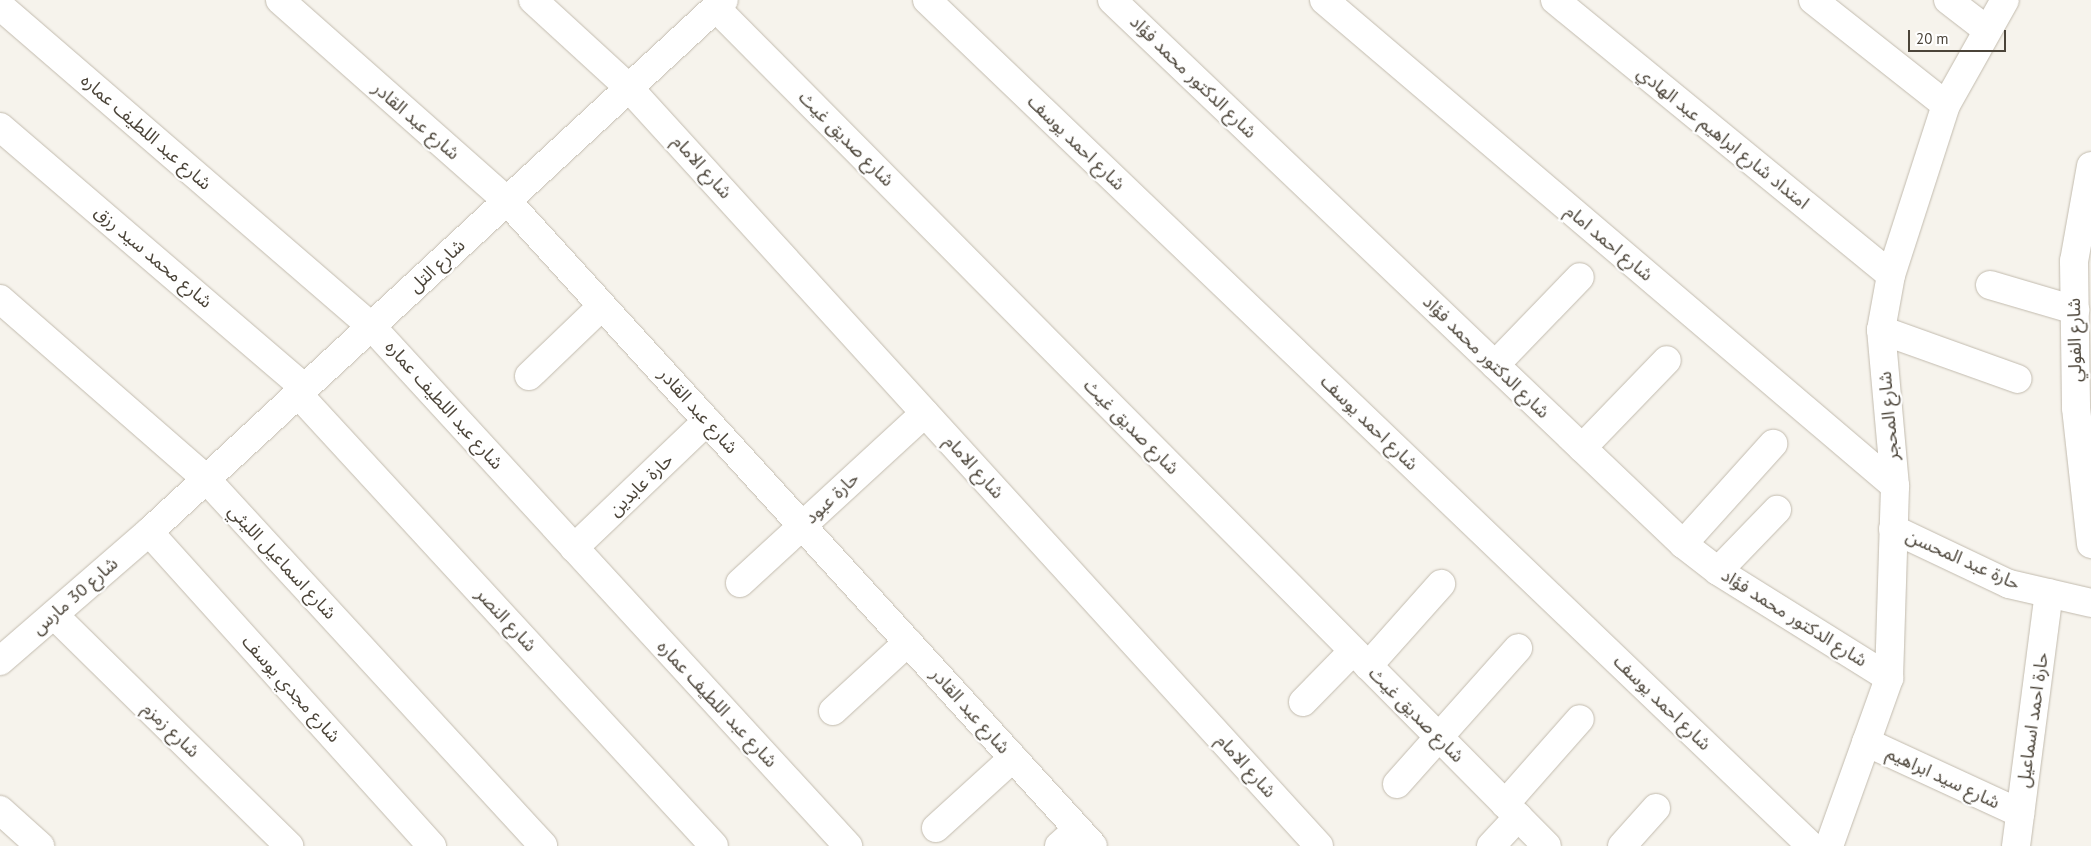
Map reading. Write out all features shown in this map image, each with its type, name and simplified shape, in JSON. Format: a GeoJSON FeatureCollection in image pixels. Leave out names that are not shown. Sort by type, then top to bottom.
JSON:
{"type":"FeatureCollection","features":[{"type":"Feature","properties":{"kind":"street","name":"شارع عبد القادر"},"geometry":{"type":"LineString","coordinates":[[280,0],[507,201],[1013,758],[1077,840]]}},
{"type":"Feature","properties":{"kind":"street","name":"شارع الامام"},"geometry":{"type":"LineString","coordinates":[[534,0],[629,88],[1319,846]]}},
{"type":"Feature","properties":{"kind":"street","name":"شارع احمد يوسف"},"geometry":{"type":"LineString","coordinates":[[927,0],[1811,846]]}},
{"type":"Feature","properties":{"kind":"street","name":"شارع الدكتور محمد فؤاد"},"geometry":{"type":"LineString","coordinates":[[1112,0],[1683,544],[1718,571],[1889,678]]}},
{"type":"Feature","properties":{"kind":"street","name":"شارع احمد امام"},"geometry":{"type":"LineString","coordinates":[[1324,0],[1895,486]]}},
{"type":"Feature","properties":{"kind":"street","name":"امتداد شارع ابراهيم عبد الهادي"},"geometry":{"type":"LineString","coordinates":[[1555,0],[1891,276]]}},
{"type":"Feature","properties":{"kind":"street"},"geometry":{"type":"LineString","coordinates":[[1813,0],[1946,105]]}},
{"type":"Feature","properties":{"kind":"street"},"geometry":{"type":"LineString","coordinates":[[1948,0],[1987,30]]}},
{"type":"Feature","properties":{"kind":"street","name":"شارع المحجر"},"geometry":{"type":"LineString","coordinates":[[1829,846],[1889,678],[1895,486],[1882,330],[1891,276],[1946,105],[2005,0]]}},
{"type":"Feature","properties":{"kind":"street","name":"شارع التل"},"geometry":{"type":"LineString","coordinates":[[149,532],[720,4]]}},
{"type":"Feature","properties":{"kind":"street","name":"شارع صديق غيث"},"geometry":{"type":"LineString","coordinates":[[720,4],[1360,658],[1547,846]]}},
{"type":"Feature","properties":{"kind":"street","name":"شارع عبد اللطيف عماره"},"geometry":{"type":"LineString","coordinates":[[0,6],[371,326],[848,846]]}},
{"type":"Feature","properties":{"kind":"street","name":"شارع محمد سيد رزق"},"geometry":{"type":"LineString","coordinates":[[0,127],[302,391]]}},
{"type":"Feature","properties":{"kind":"street","name":"شارع الفولي"},"geometry":{"type":"LineString","coordinates":[[2091,166],[2074,261],[2076,408],[2085,448],[2091,541]]}},
{"type":"Feature","properties":{"kind":"street"},"geometry":{"type":"LineString","coordinates":[[1495,365],[1580,277]]}},
{"type":"Feature","properties":{"kind":"street"},"geometry":{"type":"LineString","coordinates":[[1990,285],[2075,310]]}},
{"type":"Feature","properties":{"kind":"street","name":"شارع اسماعيل الليثي"},"geometry":{"type":"LineString","coordinates":[[0,299],[206,479],[544,846]]}},
{"type":"Feature","properties":{"kind":"street"},"geometry":{"type":"LineString","coordinates":[[529,376],[602,306]]}},
{"type":"Feature","properties":{"kind":"street"},"geometry":{"type":"LineString","coordinates":[[1882,330],[2018,378]]}},
{"type":"Feature","properties":{"kind":"street"},"geometry":{"type":"LineString","coordinates":[[1582,448],[1667,360]]}},
{"type":"Feature","properties":{"kind":"street"},"geometry":{"type":"LineString","coordinates":[[2076,408],[2091,381]]}},
{"type":"Feature","properties":{"kind":"street","name":"شارع النصر"},"geometry":{"type":"LineString","coordinates":[[302,391],[714,846]]}},
{"type":"Feature","properties":{"kind":"street","name":"حارة عبود"},"geometry":{"type":"LineString","coordinates":[[740,583],[924,412]]}},
{"type":"Feature","properties":{"kind":"street","name":"حارة عابدين"},"geometry":{"type":"LineString","coordinates":[[574,548],[707,421]]}},
{"type":"Feature","properties":{"kind":"street"},"geometry":{"type":"LineString","coordinates":[[1683,544],[1773,444]]}},
{"type":"Feature","properties":{"kind":"street"},"geometry":{"type":"LineString","coordinates":[[1718,571],[1777,510]]}},
{"type":"Feature","properties":{"kind":"street","name":"حارة عبد المحسن"},"geometry":{"type":"LineString","coordinates":[[1894,529],[2008,584],[2091,603]]}},
{"type":"Feature","properties":{"kind":"street","name":"شارع 30 مارس"},"geometry":{"type":"LineString","coordinates":[[2,656],[54,615],[149,532]]}},
{"type":"Feature","properties":{"kind":"street","name":"شارع مجدي يوسف"},"geometry":{"type":"LineString","coordinates":[[149,532],[432,846]]}},
{"type":"Feature","properties":{"kind":"street"},"geometry":{"type":"LineString","coordinates":[[1303,702],[1360,658],[1441,584]]}},
{"type":"Feature","properties":{"kind":"street","name":"حارة احمد اسماعيل"},"geometry":{"type":"LineString","coordinates":[[2020,835],[2050,593]]}},
{"type":"Feature","properties":{"kind":"street","name":"شارع زمزم"},"geometry":{"type":"LineString","coordinates":[[54,615],[289,846]]}},
{"type":"Feature","properties":{"kind":"street"},"geometry":{"type":"LineString","coordinates":[[833,711],[908,642]]}},
{"type":"Feature","properties":{"kind":"street"},"geometry":{"type":"LineString","coordinates":[[1397,784],[1518,648]]}},
{"type":"Feature","properties":{"kind":"street"},"geometry":{"type":"LineString","coordinates":[[1491,846],[1511,810],[1580,719]]}},
{"type":"Feature","properties":{"kind":"street","name":"شارع سيد ابراهيم"},"geometry":{"type":"LineString","coordinates":[[1866,742],[2020,835]]}},
{"type":"Feature","properties":{"kind":"street"},"geometry":{"type":"LineString","coordinates":[[936,828],[1013,758]]}},
{"type":"Feature","properties":{"kind":"street"},"geometry":{"type":"LineString","coordinates":[[1622,846],[1656,808]]}},
{"type":"Feature","properties":{"kind":"street"},"geometry":{"type":"LineString","coordinates":[[0,810],[40,846]]}}]}
